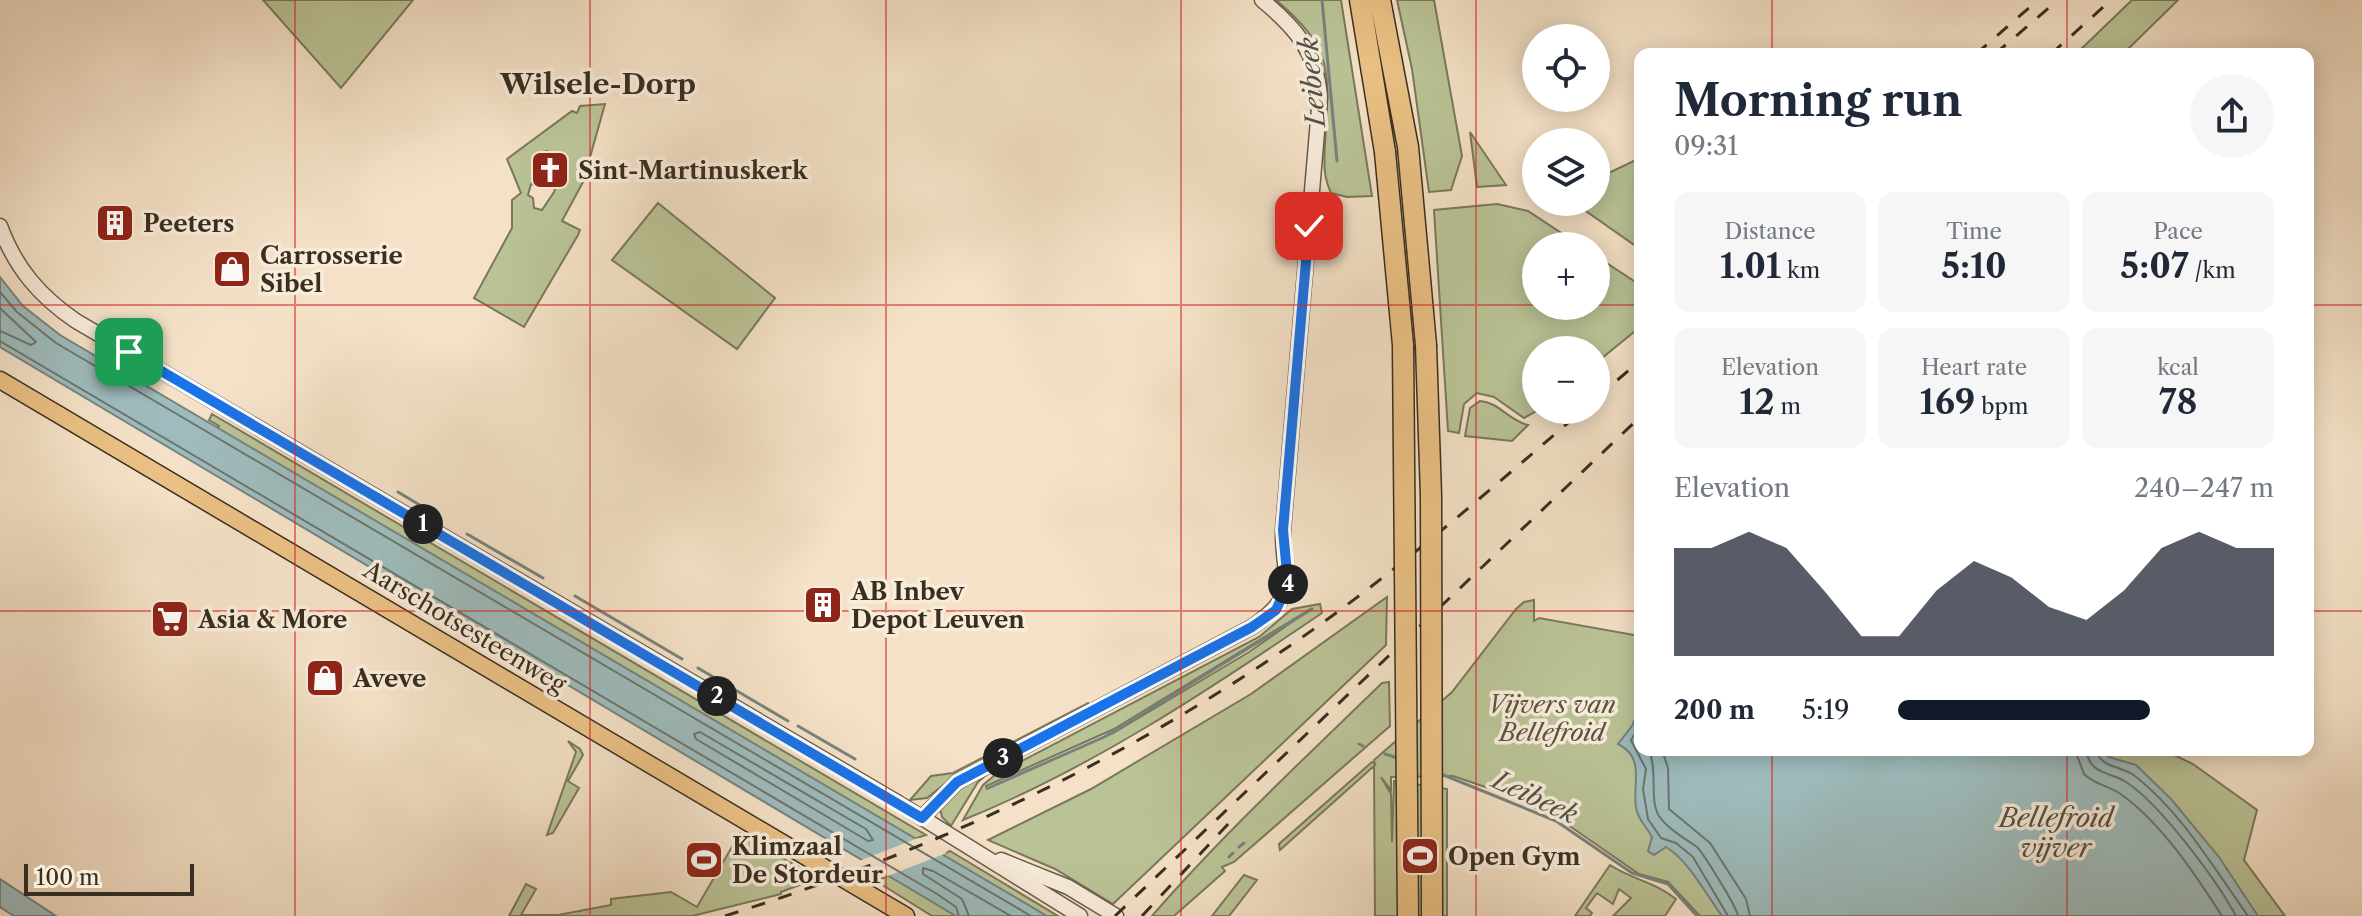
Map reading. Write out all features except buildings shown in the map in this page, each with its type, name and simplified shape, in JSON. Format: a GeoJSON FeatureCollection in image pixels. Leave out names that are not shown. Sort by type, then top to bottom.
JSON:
{"type":"FeatureCollection","features":[{"type":"Feature","properties":{"kind":"highway"},"geometry":{"type":"LineString","coordinates":[[1360,0],[1385,152],[1403,345],[1408,916]]}},
{"type":"Feature","properties":{"kind":"highway"},"geometry":{"type":"LineString","coordinates":[[1380,0],[1408,147],[1424,304],[1429,421],[1432,916]]}},
{"type":"Feature","properties":{"kind":"main road","name":"Aarschotsesteenweg"},"geometry":{"type":"LineString","coordinates":[[0,380],[906,916]]}},
{"type":"Feature","properties":{"kind":"street"},"geometry":{"type":"LineString","coordinates":[[922,818],[957,782],[1252,627],[1281,603],[1288,584],[1283,530],[1320,97],[1318,71],[1307,43],[1291,24],[1262,0]]}},
{"type":"Feature","properties":{"kind":"street"},"geometry":{"type":"LineString","coordinates":[[0,226],[23,272],[53,305],[76,321],[978,851],[1080,916]]}},
{"type":"Feature","properties":{"kind":"street"},"geometry":{"type":"LineString","coordinates":[[978,851],[1068,887],[1116,916]]}},
{"type":"Feature","properties":{"kind":"green space"},"geometry":{"type":"Polygon","coordinates":[[[263,0],[413,0],[341,88],[263,0]]]}},
{"type":"Feature","properties":{"kind":"green space"},"geometry":{"type":"Polygon","coordinates":[[[1276,0],[1341,0],[1372,196],[1347,197],[1331,193],[1324,157],[1327,80],[1324,64],[1309,34],[1276,0]]]}},
{"type":"Feature","properties":{"kind":"green space"},"geometry":{"type":"Polygon","coordinates":[[[1397,0],[1434,0],[1462,156],[1451,190],[1429,192],[1412,69],[1397,0]]]}},
{"type":"Feature","properties":{"kind":"green space"},"geometry":{"type":"Polygon","coordinates":[[[2132,0],[2178,0],[2129,48],[2082,48],[2132,0]]]}},
{"type":"Feature","properties":{"kind":"green space"},"geometry":{"type":"Polygon","coordinates":[[[605,104],[583,182],[562,221],[580,230],[524,327],[474,298],[512,228],[512,200],[521,193],[507,159],[572,111],[577,113],[580,106],[605,104]],[[546,151],[535,185],[531,184],[528,195],[533,198],[534,208],[542,210],[554,192],[565,157],[546,151]]]}},
{"type":"Feature","properties":{"kind":"green space"},"geometry":{"type":"Polygon","coordinates":[[[1470,132],[1506,185],[1477,187],[1470,132]]]}},
{"type":"Feature","properties":{"kind":"green space"},"geometry":{"type":"Polygon","coordinates":[[[1634,161],[1634,245],[1593,216],[1610,216],[1610,172],[1634,161]]]}},
{"type":"Feature","properties":{"kind":"green space"},"geometry":{"type":"Polygon","coordinates":[[[658,203],[775,298],[737,349],[612,260],[658,203]]]}},
{"type":"Feature","properties":{"kind":"green space"},"geometry":{"type":"Polygon","coordinates":[[[1497,204],[1522,210],[1522,216],[1536,216],[1560,232],[1522,232],[1522,320],[1610,320],[1610,265],[1634,281],[1634,332],[1610,352],[1610,336],[1522,336],[1522,417],[1494,397],[1477,393],[1464,404],[1459,433],[1448,431],[1434,210],[1497,204]]]}},
{"type":"Feature","properties":{"kind":"green space"},"geometry":{"type":"Polygon","coordinates":[[[1480,401],[1487,402],[1528,425],[1512,441],[1465,436],[1470,408],[1480,401]]]}},
{"type":"Feature","properties":{"kind":"green space"},"geometry":{"type":"Polygon","coordinates":[[[212,414],[926,835],[914,839],[217,428],[219,426],[209,420],[212,414]]]}},
{"type":"Feature","properties":{"kind":"green space"},"geometry":{"type":"Polygon","coordinates":[[[1387,597],[1386,645],[1113,904],[1055,869],[988,840],[1091,789],[1251,694],[1387,597]]]}},
{"type":"Feature","properties":{"kind":"green space","name":"Vijvers van Bellefroid"},"geometry":{"type":"Polygon","coordinates":[[[1534,600],[1534,621],[1539,618],[1634,635],[1634,756],[2176,756],[2193,764],[2257,810],[2244,860],[2285,916],[1700,916],[1668,882],[1639,874],[1558,818],[1506,794],[1453,776],[1391,777],[1391,790],[1381,777],[1391,794],[1392,842],[1394,781],[1447,789],[1447,916],[1375,916],[1374,766],[1280,850],[1279,844],[1372,762],[1375,764],[1374,760],[1452,692],[1524,602],[1534,600]]]}},
{"type":"Feature","properties":{"kind":"green space"},"geometry":{"type":"Polygon","coordinates":[[[1320,604],[1322,613],[1192,699],[1103,752],[1010,800],[963,820],[983,785],[995,775],[1259,637],[1292,609],[1320,604]],[[1312,608],[1114,729],[986,786],[987,789],[1113,733],[1249,652],[1312,608]]]}},
{"type":"Feature","properties":{"kind":"green space"},"geometry":{"type":"Polygon","coordinates":[[[1389,682],[1390,726],[1234,862],[1222,867],[1225,871],[1174,916],[1152,916],[1264,797],[1382,683],[1389,682]]]}},
{"type":"Feature","properties":{"kind":"green space"},"geometry":{"type":"Polygon","coordinates":[[[1088,703],[956,775],[927,798],[910,800],[931,776],[953,773],[1088,703]]]}},
{"type":"Feature","properties":{"kind":"green space"},"geometry":{"type":"Polygon","coordinates":[[[568,741],[583,755],[568,781],[579,788],[553,833],[547,835],[576,752],[568,741]]]}},
{"type":"Feature","properties":{"kind":"green space"},"geometry":{"type":"Polygon","coordinates":[[[991,771],[978,782],[951,826],[942,817],[940,808],[958,789],[991,771]]]}},
{"type":"Feature","properties":{"kind":"green space"},"geometry":{"type":"Polygon","coordinates":[[[740,833],[810,874],[810,881],[781,894],[692,916],[509,916],[526,884],[536,889],[521,915],[558,915],[611,905],[611,899],[671,892],[697,907],[740,833]]]}},
{"type":"Feature","properties":{"kind":"green space"},"geometry":{"type":"Polygon","coordinates":[[[950,851],[1058,916],[1043,916],[942,855],[950,851]]]}},
{"type":"Feature","properties":{"kind":"green space"},"geometry":{"type":"Polygon","coordinates":[[[1610,865],[1676,899],[1665,916],[1613,916],[1631,898],[1619,889],[1613,904],[1597,893],[1586,908],[1592,913],[1590,916],[1575,916],[1610,865]]]}},
{"type":"Feature","properties":{"kind":"green space"},"geometry":{"type":"Polygon","coordinates":[[[890,875],[956,916],[932,916],[876,881],[890,875]]]}},
{"type":"Feature","properties":{"kind":"green space"},"geometry":{"type":"Polygon","coordinates":[[[1244,875],[1257,880],[1229,916],[1212,916],[1244,875]]]}},
{"type":"Feature","properties":{"kind":"water"},"geometry":{"type":"Polygon","coordinates":[[[0,277],[23,306],[60,335],[1047,916],[956,916],[0,347],[0,277]]]}},
{"type":"Feature","properties":{"kind":"water","name":"Bellefroid vijver"},"geometry":{"type":"Polygon","coordinates":[[[1634,721],[1634,756],[2108,756],[2136,765],[2171,799],[2219,857],[2258,916],[1722,916],[1674,853],[1666,847],[1654,855],[1648,851],[1652,837],[1636,808],[1635,764],[1627,750],[1618,744],[1634,721]]]}},
{"type":"Feature","properties":{"kind":"water"},"geometry":{"type":"Polygon","coordinates":[[[0,879],[56,916],[14,916],[0,907],[0,879]]]}},
{"type":"Feature","properties":{"kind":"pier"},"geometry":{"type":"Polygon","coordinates":[[[918,838],[947,853],[885,877],[859,861],[918,838]]]}},
{"type":"Feature","properties":{"kind":"waterway","name":"Leibeek"},"geometry":{"type":"LineString","coordinates":[[1322,0],[1337,161]]}},
{"type":"Feature","properties":{"kind":"waterway"},"geometry":{"type":"LineString","coordinates":[[398,492],[438,516]]}},
{"type":"Feature","properties":{"kind":"waterway"},"geometry":{"type":"LineString","coordinates":[[467,534],[543,578]]}},
{"type":"Feature","properties":{"kind":"waterway"},"geometry":{"type":"LineString","coordinates":[[575,596],[682,659]]}},
{"type":"Feature","properties":{"kind":"waterway"},"geometry":{"type":"LineString","coordinates":[[988,788],[1104,737],[1312,609]]}},
{"type":"Feature","properties":{"kind":"waterway"},"geometry":{"type":"LineString","coordinates":[[698,668],[788,721]]}},
{"type":"Feature","properties":{"kind":"waterway"},"geometry":{"type":"LineString","coordinates":[[798,726],[855,759]]}},
{"type":"Feature","properties":{"kind":"waterway","name":"Leibeek"},"geometry":{"type":"LineString","coordinates":[[1359,744],[1363,746]]}},
{"type":"Feature","properties":{"kind":"waterway","name":"Leibeek"},"geometry":{"type":"LineString","coordinates":[[1385,754],[1401,759]]}},
{"type":"Feature","properties":{"kind":"waterway","name":"Leibeek"},"geometry":{"type":"LineString","coordinates":[[1441,774],[1556,821],[1632,873],[1668,884],[1697,916]]}},
{"type":"Feature","properties":{"kind":"waterway"},"geometry":{"type":"LineString","coordinates":[[1239,847],[1244,843]]}},
{"type":"Feature","properties":{"kind":"waterway"},"geometry":{"type":"LineString","coordinates":[[1229,857],[1233,853]]}},
{"type":"Feature","properties":{"kind":"railway"},"geometry":{"type":"LineString","coordinates":[[1983,48],[2038,0]]}},
{"type":"Feature","properties":{"kind":"railway"},"geometry":{"type":"LineString","coordinates":[[2002,48],[2058,0]]}},
{"type":"Feature","properties":{"kind":"railway"},"geometry":{"type":"LineString","coordinates":[[2058,48],[2111,0]]}},
{"type":"Feature","properties":{"kind":"railway"},"geometry":{"type":"LineString","coordinates":[[1610,386],[1634,366]]}},
{"type":"Feature","properties":{"kind":"railway"},"geometry":{"type":"LineString","coordinates":[[1115,916],[1634,423]]}},
{"type":"Feature","properties":{"kind":"railway"},"geometry":{"type":"LineString","coordinates":[[725,916],[884,860],[961,828],[1037,793],[1184,714],[1325,621],[1391,571],[1567,424]]}},
{"type":"Feature","properties":{"kind":"railway"},"geometry":{"type":"LineString","coordinates":[[1142,916],[1230,822]]}},
{"type":"Feature","properties":{"kind":"place","name":"Sint-Martinuskerk"},"geometry":{"type":"Point","coordinates":[550,170]}},
{"type":"Feature","properties":{"kind":"place","name":"Peeters"},"geometry":{"type":"Point","coordinates":[115,223]}},
{"type":"Feature","properties":{"kind":"place","name":"Carrosserie Sibel"},"geometry":{"type":"Point","coordinates":[232,269]}},
{"type":"Feature","properties":{"kind":"place","name":"AB Inbev Depot Leuven"},"geometry":{"type":"Point","coordinates":[823,605]}},
{"type":"Feature","properties":{"kind":"place","name":"Asia & More"},"geometry":{"type":"Point","coordinates":[170,619]}},
{"type":"Feature","properties":{"kind":"place","name":"Aveve"},"geometry":{"type":"Point","coordinates":[325,678]}},
{"type":"Feature","properties":{"kind":"place","name":"Open Gym"},"geometry":{"type":"Point","coordinates":[1420,856]}},
{"type":"Feature","properties":{"kind":"place","name":"Klimzaal De Stordeur"},"geometry":{"type":"Point","coordinates":[704,860]}},
{"type":"Feature","properties":{"kind":"district","name":"Wilsele-Dorp"},"geometry":{"type":"Point","coordinates":[598,84]}},
{"type":"Feature","properties":{"kind":"route"},"geometry":{"type":"LineString","coordinates":[[129,352],[922,818],[935,800],[957,782],[1252,627],[1281,603],[1288,584],[1283,530],[1309,226]]}}]}
